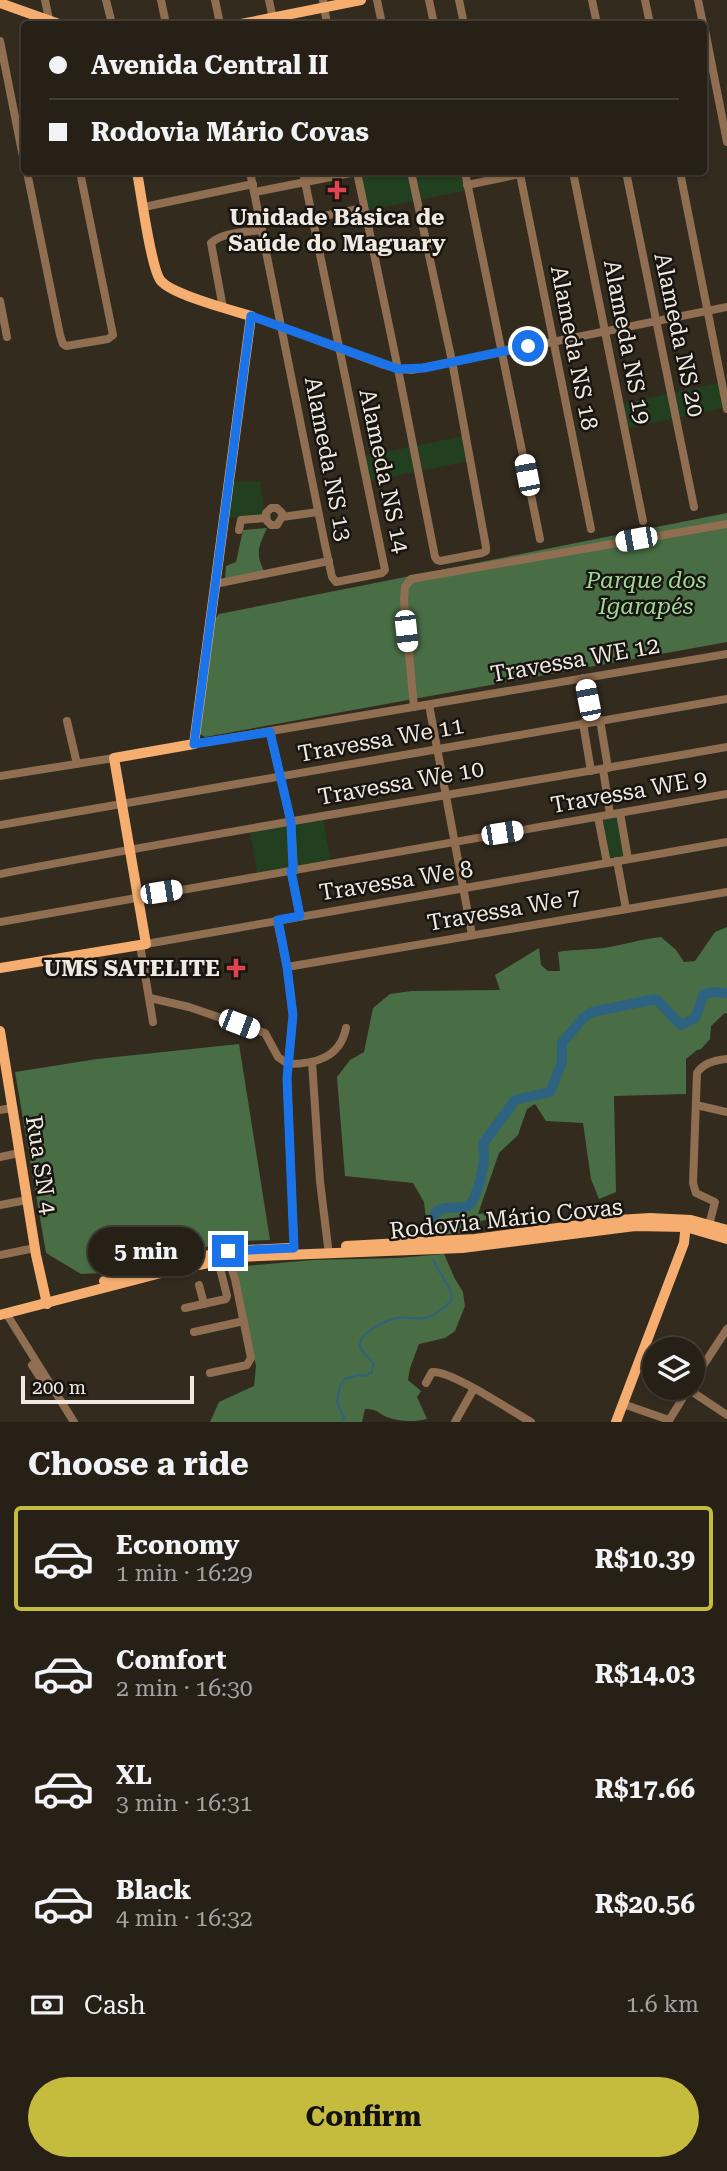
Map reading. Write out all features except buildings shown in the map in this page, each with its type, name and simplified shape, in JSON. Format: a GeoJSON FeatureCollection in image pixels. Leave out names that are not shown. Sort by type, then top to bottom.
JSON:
{"type":"FeatureCollection","features":[{"type":"Feature","properties":{"kind":"main road"},"geometry":{"type":"LineString","coordinates":[[274,21],[323,4],[361,0]]}},
{"type":"Feature","properties":{"kind":"main road"},"geometry":{"type":"LineString","coordinates":[[0,3],[48,21]]}},
{"type":"Feature","properties":{"kind":"main road"},"geometry":{"type":"LineString","coordinates":[[0,968],[143,944],[114,758],[194,744],[251,316],[223,308],[162,283],[156,272],[138,175]]}},
{"type":"Feature","properties":{"kind":"main road","name":"Rua SN 4"},"geometry":{"type":"LineString","coordinates":[[0,1031],[2,1063],[46,1301]]}},
{"type":"Feature","properties":{"kind":"main road","name":"Rodovia Mário Covas"},"geometry":{"type":"LineString","coordinates":[[46,1301],[150,1268],[228,1251],[475,1239],[631,1219],[670,1217],[727,1239]]}},
{"type":"Feature","properties":{"kind":"main road"},"geometry":{"type":"LineString","coordinates":[[616,1422],[684,1243],[686,1223]]}},
{"type":"Feature","properties":{"kind":"main road","name":"Rodovia Mário Covas"},"geometry":{"type":"LineString","coordinates":[[2,1313],[223,1259],[462,1248],[635,1226],[686,1223],[727,1230]]}},
{"type":"Feature","properties":{"kind":"street"},"geometry":{"type":"LineString","coordinates":[[45,0],[52,21]]}},
{"type":"Feature","properties":{"kind":"street"},"geometry":{"type":"LineString","coordinates":[[107,0],[111,21]]}},
{"type":"Feature","properties":{"kind":"street"},"geometry":{"type":"LineString","coordinates":[[161,0],[165,21]]}},
{"type":"Feature","properties":{"kind":"street"},"geometry":{"type":"LineString","coordinates":[[215,0],[219,21]]}},
{"type":"Feature","properties":{"kind":"street"},"geometry":{"type":"LineString","coordinates":[[269,0],[274,21]]}},
{"type":"Feature","properties":{"kind":"street"},"geometry":{"type":"LineString","coordinates":[[377,0],[381,21]]}},
{"type":"Feature","properties":{"kind":"street"},"geometry":{"type":"LineString","coordinates":[[429,0],[434,21]]}},
{"type":"Feature","properties":{"kind":"street"},"geometry":{"type":"LineString","coordinates":[[459,0],[463,21]]}},
{"type":"Feature","properties":{"kind":"street"},"geometry":{"type":"LineString","coordinates":[[592,0],[596,21]]}},
{"type":"Feature","properties":{"kind":"street"},"geometry":{"type":"LineString","coordinates":[[645,0],[649,21]]}},
{"type":"Feature","properties":{"kind":"street"},"geometry":{"type":"LineString","coordinates":[[698,0],[703,21]]}},
{"type":"Feature","properties":{"kind":"street"},"geometry":{"type":"LineString","coordinates":[[707,37],[723,99],[727,138]]}},
{"type":"Feature","properties":{"kind":"street"},"geometry":{"type":"LineString","coordinates":[[0,41],[21,147]]}},
{"type":"Feature","properties":{"kind":"street"},"geometry":{"type":"LineString","coordinates":[[27,175],[62,342],[68,346],[111,339],[113,333],[81,175]]}},
{"type":"Feature","properties":{"kind":"street","name":"Alameda NS 13"},"geometry":{"type":"LineString","coordinates":[[251,175],[332,577],[335,582],[384,571]]}},
{"type":"Feature","properties":{"kind":"street","name":"Alameda NS 14"},"geometry":{"type":"LineString","coordinates":[[304,175],[384,571]]}},
{"type":"Feature","properties":{"kind":"street"},"geometry":{"type":"LineString","coordinates":[[144,207],[341,175]]}},
{"type":"Feature","properties":{"kind":"street"},"geometry":{"type":"LineString","coordinates":[[357,175],[435,559],[440,561],[486,551],[452,361],[412,175]]}},
{"type":"Feature","properties":{"kind":"street"},"geometry":{"type":"LineString","coordinates":[[465,175],[540,540]]}},
{"type":"Feature","properties":{"kind":"street"},"geometry":{"type":"LineString","coordinates":[[467,185],[515,175]]}},
{"type":"Feature","properties":{"kind":"street","name":"Alameda NS 18"},"geometry":{"type":"LineString","coordinates":[[520,175],[591,529]]}},
{"type":"Feature","properties":{"kind":"street","name":"Alameda NS 19"},"geometry":{"type":"LineString","coordinates":[[574,175],[643,521]]}},
{"type":"Feature","properties":{"kind":"street","name":"Alameda NS 20"},"geometry":{"type":"LineString","coordinates":[[627,175],[694,507]]}},
{"type":"Feature","properties":{"kind":"street"},"geometry":{"type":"LineString","coordinates":[[681,175],[727,409]]}},
{"type":"Feature","properties":{"kind":"street"},"geometry":{"type":"LineString","coordinates":[[313,218],[364,208]]}},
{"type":"Feature","properties":{"kind":"street"},"geometry":{"type":"LineString","coordinates":[[223,308],[211,243],[224,236],[262,230]]}},
{"type":"Feature","properties":{"kind":"street"},"geometry":{"type":"LineString","coordinates":[[0,301],[7,337]]}},
{"type":"Feature","properties":{"kind":"street"},"geometry":{"type":"LineString","coordinates":[[251,316],[398,369],[412,370],[727,307]]}},
{"type":"Feature","properties":{"kind":"street"},"geometry":{"type":"LineString","coordinates":[[271,508],[277,508],[282,517],[274,528],[267,521],[266,513],[271,508]]}},
{"type":"Feature","properties":{"kind":"street"},"geometry":{"type":"LineString","coordinates":[[282,517],[318,512]]}},
{"type":"Feature","properties":{"kind":"street"},"geometry":{"type":"LineString","coordinates":[[239,530],[241,520],[266,518]]}},
{"type":"Feature","properties":{"kind":"street"},"geometry":{"type":"LineString","coordinates":[[414,707],[404,601],[405,587],[411,579],[727,524]]}},
{"type":"Feature","properties":{"kind":"street"},"geometry":{"type":"LineString","coordinates":[[215,584],[329,561]]}},
{"type":"Feature","properties":{"kind":"street","name":"Travessa WE 12"},"geometry":{"type":"LineString","coordinates":[[429,705],[727,654]]}},
{"type":"Feature","properties":{"kind":"street"},"geometry":{"type":"LineString","coordinates":[[584,678],[605,769],[610,814]]}},
{"type":"Feature","properties":{"kind":"street","name":"Travessa We 11"},"geometry":{"type":"LineString","coordinates":[[0,825],[727,699]]}},
{"type":"Feature","properties":{"kind":"street"},"geometry":{"type":"LineString","coordinates":[[194,744],[429,705],[472,935]]}},
{"type":"Feature","properties":{"kind":"street"},"geometry":{"type":"LineString","coordinates":[[67,721],[77,764]]}},
{"type":"Feature","properties":{"kind":"street"},"geometry":{"type":"LineString","coordinates":[[592,721],[592,771]]}},
{"type":"Feature","properties":{"kind":"street"},"geometry":{"type":"LineString","coordinates":[[270,732],[291,822],[292,870],[300,916]]}},
{"type":"Feature","properties":{"kind":"street","name":"Travessa We 10"},"geometry":{"type":"LineString","coordinates":[[0,874],[444,794],[727,747]]}},
{"type":"Feature","properties":{"kind":"street"},"geometry":{"type":"LineString","coordinates":[[0,776],[114,758]]}},
{"type":"Feature","properties":{"kind":"street","name":"Travessa WE 9"},"geometry":{"type":"LineString","coordinates":[[0,922],[727,794]]}},
{"type":"Feature","properties":{"kind":"street"},"geometry":{"type":"LineString","coordinates":[[620,813],[628,859]]}},
{"type":"Feature","properties":{"kind":"street"},"geometry":{"type":"LineString","coordinates":[[598,817],[607,863]]}},
{"type":"Feature","properties":{"kind":"street","name":"Travessa We 8"},"geometry":{"type":"LineString","coordinates":[[278,920],[727,842]]}},
{"type":"Feature","properties":{"kind":"street"},"geometry":{"type":"LineString","coordinates":[[617,861],[626,909]]}},
{"type":"Feature","properties":{"kind":"street","name":"Travessa We 7"},"geometry":{"type":"LineString","coordinates":[[287,967],[727,892]]}},
{"type":"Feature","properties":{"kind":"street"},"geometry":{"type":"LineString","coordinates":[[153,1023],[143,944],[278,920],[293,1015],[288,1064],[288,1138],[294,1248]]}},
{"type":"Feature","properties":{"kind":"street"},"geometry":{"type":"LineString","coordinates":[[150,998],[189,1007],[263,1032],[278,1057],[288,1064],[312,1062],[335,1052],[344,1040],[346,1028]]}},
{"type":"Feature","properties":{"kind":"street"},"geometry":{"type":"LineString","coordinates":[[727,1059],[710,1063],[698,1070],[694,1189],[699,1196],[727,1204]]}},
{"type":"Feature","properties":{"kind":"street"},"geometry":{"type":"LineString","coordinates":[[312,1062],[320,1181],[328,1247]]}},
{"type":"Feature","properties":{"kind":"street"},"geometry":{"type":"LineString","coordinates":[[696,1105],[727,1112]]}},
{"type":"Feature","properties":{"kind":"street"},"geometry":{"type":"LineString","coordinates":[[0,1110],[12,1108]]}},
{"type":"Feature","properties":{"kind":"street"},"geometry":{"type":"LineString","coordinates":[[0,1157],[19,1153]]}},
{"type":"Feature","properties":{"kind":"street"},"geometry":{"type":"LineString","coordinates":[[0,1205],[27,1200]]}},
{"type":"Feature","properties":{"kind":"street"},"geometry":{"type":"LineString","coordinates":[[709,1225],[715,1202]]}},
{"type":"Feature","properties":{"kind":"street"},"geometry":{"type":"LineString","coordinates":[[0,1255],[35,1248]]}},
{"type":"Feature","properties":{"kind":"street"},"geometry":{"type":"LineString","coordinates":[[185,1308],[226,1298],[223,1259]]}},
{"type":"Feature","properties":{"kind":"street"},"geometry":{"type":"LineString","coordinates":[[210,1373],[249,1363],[251,1359],[244,1321],[223,1259]]}},
{"type":"Feature","properties":{"kind":"street"},"geometry":{"type":"LineString","coordinates":[[199,1284],[204,1304]]}},
{"type":"Feature","properties":{"kind":"street"},"geometry":{"type":"LineString","coordinates":[[2,1313],[68,1422]]}},
{"type":"Feature","properties":{"kind":"street"},"geometry":{"type":"LineString","coordinates":[[194,1332],[244,1321]]}},
{"type":"Feature","properties":{"kind":"street"},"geometry":{"type":"LineString","coordinates":[[705,1363],[727,1329]]}},
{"type":"Feature","properties":{"kind":"street"},"geometry":{"type":"LineString","coordinates":[[426,1383],[429,1374],[437,1371],[531,1422]]}},
{"type":"Feature","properties":{"kind":"street"},"geometry":{"type":"LineString","coordinates":[[41,1375],[74,1422]]}},
{"type":"Feature","properties":{"kind":"street"},"geometry":{"type":"LineString","coordinates":[[455,1422],[473,1390]]}},
{"type":"Feature","properties":{"kind":"street"},"geometry":{"type":"LineString","coordinates":[[623,1404],[670,1421],[681,1400]]}},
{"type":"Feature","properties":{"kind":"street"},"geometry":{"type":"LineString","coordinates":[[705,1400],[727,1415]]}},
{"type":"Feature","properties":{"kind":"street"},"geometry":{"type":"LineString","coordinates":[[509,1422],[514,1413]]}},
{"type":"Feature","properties":{"kind":"green space"},"geometry":{"type":"Polygon","coordinates":[[[357,175],[465,175],[468,190],[365,211],[357,175]]]}},
{"type":"Feature","properties":{"kind":"green space"},"geometry":{"type":"Polygon","coordinates":[[[724,382],[727,407],[625,429],[620,404],[724,382]]]}},
{"type":"Feature","properties":{"kind":"green space"},"geometry":{"type":"Polygon","coordinates":[[[464,436],[469,461],[366,482],[361,457],[464,436]]]}},
{"type":"Feature","properties":{"kind":"green space"},"geometry":{"type":"Polygon","coordinates":[[[260,481],[264,511],[262,516],[228,518],[232,482],[260,481]]]}},
{"type":"Feature","properties":{"kind":"green space","name":"Parque dos Igarapés"},"geometry":{"type":"Polygon","coordinates":[[[727,513],[727,642],[205,737],[200,734],[215,619],[219,614],[727,513]]]}},
{"type":"Feature","properties":{"kind":"green space"},"geometry":{"type":"Polygon","coordinates":[[[267,528],[259,551],[265,573],[225,579],[226,566],[236,562],[243,530],[267,528]]]}},
{"type":"Feature","properties":{"kind":"green space"},"geometry":{"type":"Polygon","coordinates":[[[618,816],[625,856],[609,859],[603,818],[618,816]]]}},
{"type":"Feature","properties":{"kind":"green space"},"geometry":{"type":"Polygon","coordinates":[[[323,818],[331,864],[258,877],[250,831],[323,818]]]}},
{"type":"Feature","properties":{"kind":"green space"},"geometry":{"type":"Polygon","coordinates":[[[727,927],[727,1014],[711,1026],[710,1039],[701,1049],[686,1059],[686,1094],[614,1096],[616,1192],[599,1199],[591,1179],[583,1123],[546,1121],[535,1104],[527,1109],[518,1135],[499,1153],[478,1214],[486,1213],[486,1220],[481,1221],[481,1231],[428,1236],[424,1202],[413,1183],[345,1176],[337,1077],[350,1060],[364,1052],[373,1008],[390,994],[412,991],[500,990],[495,975],[539,948],[541,965],[548,971],[560,971],[558,952],[604,948],[661,937],[676,950],[684,962],[695,961],[715,932],[727,927]]]}},
{"type":"Feature","properties":{"kind":"green space"},"geometry":{"type":"Polygon","coordinates":[[[239,1044],[270,1240],[242,1241],[180,1251],[102,1273],[81,1274],[46,1253],[15,1072],[97,1059],[239,1044]]]}},
{"type":"Feature","properties":{"kind":"green space"},"geometry":{"type":"Polygon","coordinates":[[[444,1254],[463,1292],[465,1306],[455,1331],[445,1338],[419,1344],[410,1368],[408,1380],[421,1391],[417,1397],[427,1419],[396,1420],[375,1410],[365,1409],[362,1422],[210,1422],[219,1402],[254,1386],[256,1366],[235,1267],[313,1260],[444,1254]]]}},
{"type":"Feature","properties":{"kind":"waterway"},"geometry":{"type":"LineString","coordinates":[[432,1231],[437,1211],[466,1207],[473,1201],[484,1161],[483,1144],[515,1100],[550,1092],[562,1062],[562,1043],[583,1018],[592,1012],[656,999],[681,1025],[695,1018],[704,994],[727,993]]}},
{"type":"Feature","properties":{"kind":"waterway"},"geometry":{"type":"LineString","coordinates":[[342,1422],[344,1417],[337,1402],[340,1386],[345,1379],[365,1376],[372,1372],[373,1363],[360,1346],[364,1336],[374,1327],[393,1319],[429,1317],[452,1299],[450,1290],[433,1260]]}},
{"type":"Feature","properties":{"kind":"place","name":"Unidade Básica de Saúde do Maguary"},"geometry":{"type":"Point","coordinates":[337,190]}},
{"type":"Feature","properties":{"kind":"place","name":"UMS SATELITE"},"geometry":{"type":"Point","coordinates":[236,968]}},
{"type":"Feature","properties":{"kind":"route"},"geometry":{"type":"LineString","coordinates":[[228,1251],[294,1248],[287,1078],[293,1015],[278,920],[300,916],[291,871],[291,822],[270,732],[194,744],[251,316],[398,369],[424,368],[528,346]]}}]}
